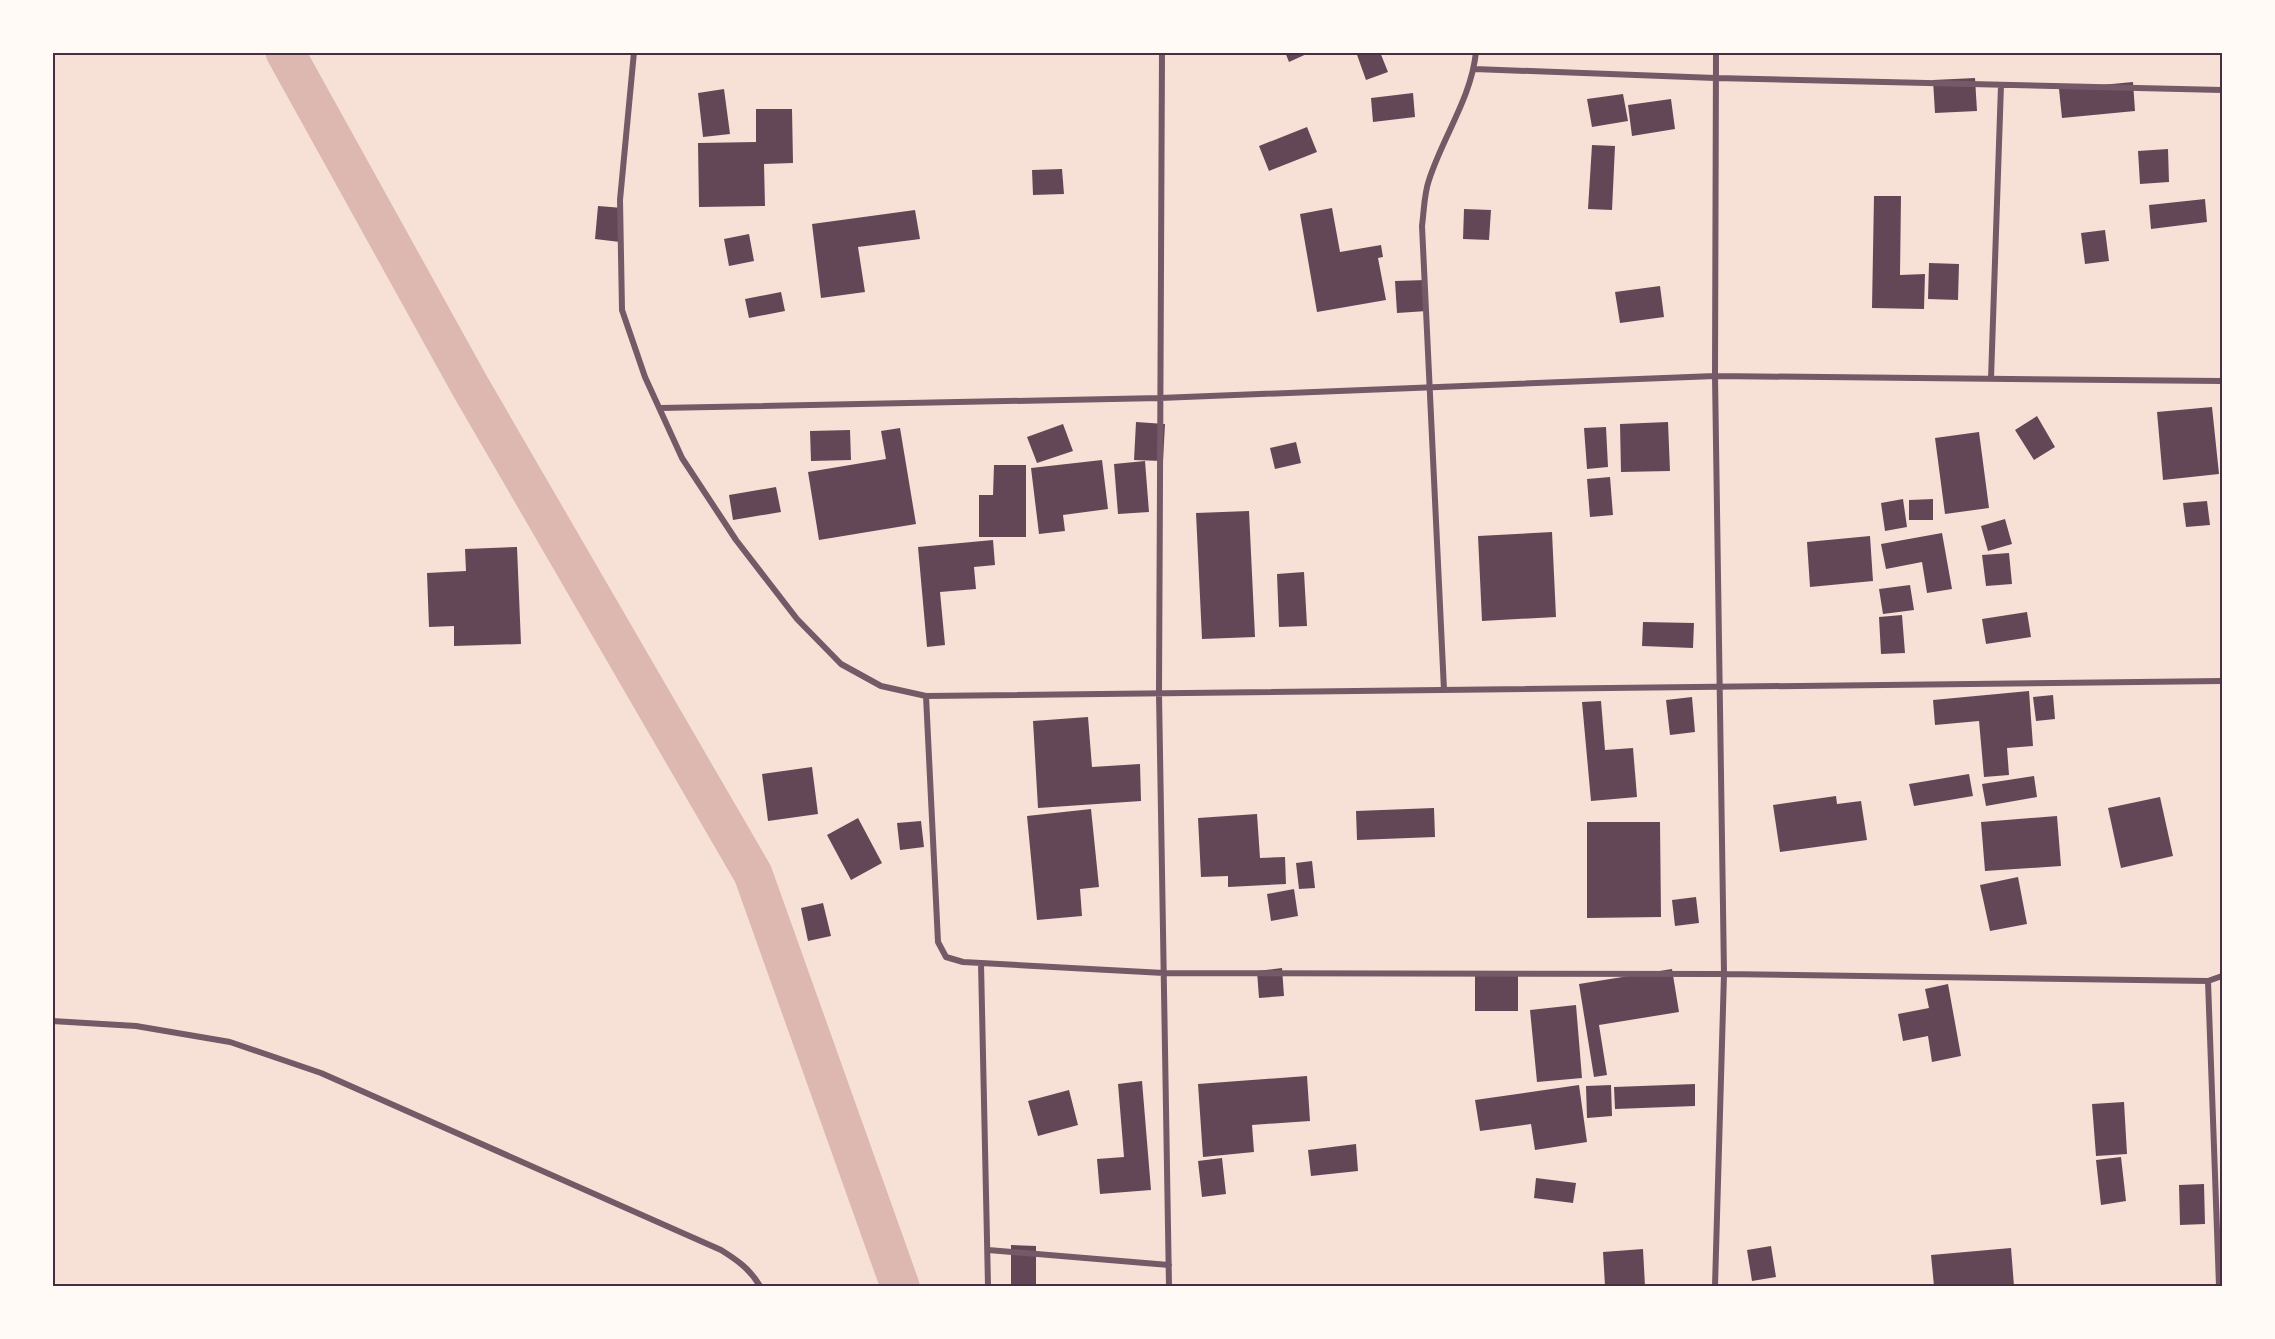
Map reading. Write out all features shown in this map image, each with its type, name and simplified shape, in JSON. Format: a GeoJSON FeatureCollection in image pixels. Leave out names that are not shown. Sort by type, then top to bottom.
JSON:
{"type":"FeatureCollection","features":[{"type":"Feature","properties":{"kind":"street"},"geometry":{"type":"LineString","coordinates":[[634,52],[620,200],[622,310],[645,377],[682,458],[736,540],[797,619],[842,664],[881,686],[926,696],[2223,681]]}},
{"type":"Feature","properties":{"kind":"street"},"geometry":{"type":"LineString","coordinates":[[1162,52],[1159,694],[1169,1287]]}},
{"type":"Feature","properties":{"kind":"street"},"geometry":{"type":"LineString","coordinates":[[1444,690],[1422,226],[1428,182],[1445,139],[1461,110],[1474,69],[1476,52]]}},
{"type":"Feature","properties":{"kind":"street"},"geometry":{"type":"LineString","coordinates":[[1715,1287],[1724,974],[1715,376],[1716,52]]}},
{"type":"Feature","properties":{"kind":"street"},"geometry":{"type":"LineString","coordinates":[[1474,69],[1715,78],[2223,90]]}},
{"type":"Feature","properties":{"kind":"street"},"geometry":{"type":"LineString","coordinates":[[1991,379],[2001,85]]}},
{"type":"Feature","properties":{"kind":"street"},"geometry":{"type":"LineString","coordinates":[[660,408],[1160,398],[1715,376],[2223,381]]}},
{"type":"Feature","properties":{"kind":"street"},"geometry":{"type":"LineString","coordinates":[[926,696],[938,942],[946,957],[963,962],[1164,973],[1724,974],[2208,981],[2223,976]]}},
{"type":"Feature","properties":{"kind":"street"},"geometry":{"type":"LineString","coordinates":[[981,963],[988,1287]]}},
{"type":"Feature","properties":{"kind":"street"},"geometry":{"type":"LineString","coordinates":[[2208,981],[2219,1287]]}},
{"type":"Feature","properties":{"kind":"street"},"geometry":{"type":"LineString","coordinates":[[52,1021],[136,1026],[230,1042],[321,1073],[721,1250],[739,1261],[752,1274],[760,1287]]}},
{"type":"Feature","properties":{"kind":"street"},"geometry":{"type":"LineString","coordinates":[[988,1250],[1169,1265]]}},
{"type":"Feature","properties":{"kind":"building"},"geometry":{"type":"Polygon","coordinates":[[[1285,52],[1311,52],[1289,62],[1285,52]]]}},
{"type":"Feature","properties":{"kind":"building"},"geometry":{"type":"Polygon","coordinates":[[[1356,52],[1380,52],[1388,72],[1366,80],[1356,52]]]}},
{"type":"Feature","properties":{"kind":"building"},"geometry":{"type":"Polygon","coordinates":[[[1975,78],[1977,111],[1935,113],[1933,80],[1975,78]]]}},
{"type":"Feature","properties":{"kind":"building"},"geometry":{"type":"Polygon","coordinates":[[[2133,82],[2135,111],[2062,118],[2059,89],[2133,82]]]}},
{"type":"Feature","properties":{"kind":"building"},"geometry":{"type":"Polygon","coordinates":[[[724,89],[730,134],[703,137],[698,93],[724,89]]]}},
{"type":"Feature","properties":{"kind":"building"},"geometry":{"type":"Polygon","coordinates":[[[1413,93],[1415,117],[1373,122],[1371,98],[1413,93]]]}},
{"type":"Feature","properties":{"kind":"building"},"geometry":{"type":"Polygon","coordinates":[[[1623,94],[1628,121],[1592,127],[1587,99],[1623,94]]]}},
{"type":"Feature","properties":{"kind":"building"},"geometry":{"type":"Polygon","coordinates":[[[1671,99],[1675,129],[1632,136],[1628,105],[1671,99]]]}},
{"type":"Feature","properties":{"kind":"building"},"geometry":{"type":"Polygon","coordinates":[[[756,109],[792,109],[793,163],[764,164],[765,206],[699,207],[698,143],[756,142],[756,109]]]}},
{"type":"Feature","properties":{"kind":"building"},"geometry":{"type":"Polygon","coordinates":[[[1307,127],[1317,152],[1269,171],[1259,146],[1307,127]]]}},
{"type":"Feature","properties":{"kind":"building"},"geometry":{"type":"Polygon","coordinates":[[[1592,145],[1615,146],[1612,210],[1588,209],[1592,145]]]}},
{"type":"Feature","properties":{"kind":"building"},"geometry":{"type":"Polygon","coordinates":[[[2168,149],[2169,182],[2140,184],[2138,151],[2168,149]]]}},
{"type":"Feature","properties":{"kind":"building"},"geometry":{"type":"Polygon","coordinates":[[[1062,169],[1064,194],[1033,195],[1032,170],[1062,169]]]}},
{"type":"Feature","properties":{"kind":"building"},"geometry":{"type":"Polygon","coordinates":[[[1874,196],[1901,196],[1900,275],[1925,274],[1924,309],[1872,308],[1874,196]]]}},
{"type":"Feature","properties":{"kind":"building"},"geometry":{"type":"Polygon","coordinates":[[[2205,199],[2207,222],[2151,229],[2149,205],[2205,199]]]}},
{"type":"Feature","properties":{"kind":"building"},"geometry":{"type":"Polygon","coordinates":[[[598,206],[623,208],[620,242],[595,239],[598,206]]]}},
{"type":"Feature","properties":{"kind":"building"},"geometry":{"type":"Polygon","coordinates":[[[1332,208],[1340,252],[1381,245],[1383,257],[1378,258],[1386,300],[1317,312],[1300,214],[1332,208]]]}},
{"type":"Feature","properties":{"kind":"building"},"geometry":{"type":"Polygon","coordinates":[[[1464,209],[1491,210],[1489,240],[1463,239],[1464,209]]]}},
{"type":"Feature","properties":{"kind":"building"},"geometry":{"type":"Polygon","coordinates":[[[915,210],[920,239],[858,247],[865,292],[821,298],[812,224],[915,210]]]}},
{"type":"Feature","properties":{"kind":"building"},"geometry":{"type":"Polygon","coordinates":[[[2105,230],[2109,261],[2085,264],[2081,233],[2105,230]]]}},
{"type":"Feature","properties":{"kind":"building"},"geometry":{"type":"Polygon","coordinates":[[[749,234],[754,261],[729,266],[724,239],[749,234]]]}},
{"type":"Feature","properties":{"kind":"building"},"geometry":{"type":"Polygon","coordinates":[[[1929,263],[1959,264],[1958,300],[1928,299],[1929,263]]]}},
{"type":"Feature","properties":{"kind":"building"},"geometry":{"type":"Polygon","coordinates":[[[1426,280],[1427,311],[1397,313],[1395,281],[1426,280]]]}},
{"type":"Feature","properties":{"kind":"building"},"geometry":{"type":"Polygon","coordinates":[[[1660,286],[1664,317],[1620,323],[1615,292],[1660,286]]]}},
{"type":"Feature","properties":{"kind":"building"},"geometry":{"type":"Polygon","coordinates":[[[781,292],[785,311],[749,318],[745,299],[781,292]]]}},
{"type":"Feature","properties":{"kind":"building"},"geometry":{"type":"Polygon","coordinates":[[[2212,407],[2219,474],[2163,480],[2157,412],[2212,407]]]}},
{"type":"Feature","properties":{"kind":"building"},"geometry":{"type":"Polygon","coordinates":[[[2037,416],[2055,447],[2034,460],[2015,430],[2037,416]]]}},
{"type":"Feature","properties":{"kind":"building"},"geometry":{"type":"Polygon","coordinates":[[[1136,422],[1165,424],[1163,461],[1134,460],[1136,422]]]}},
{"type":"Feature","properties":{"kind":"building"},"geometry":{"type":"Polygon","coordinates":[[[1668,422],[1670,471],[1621,472],[1620,424],[1668,422]]]}},
{"type":"Feature","properties":{"kind":"building"},"geometry":{"type":"Polygon","coordinates":[[[1063,424],[1073,451],[1037,463],[1027,437],[1063,424]]]}},
{"type":"Feature","properties":{"kind":"building"},"geometry":{"type":"Polygon","coordinates":[[[1606,427],[1608,467],[1587,469],[1584,428],[1606,427]]]}},
{"type":"Feature","properties":{"kind":"building"},"geometry":{"type":"Polygon","coordinates":[[[900,428],[916,524],[819,540],[808,472],[886,459],[881,431],[900,428]]]}},
{"type":"Feature","properties":{"kind":"building"},"geometry":{"type":"Polygon","coordinates":[[[850,430],[851,460],[811,461],[810,431],[850,430]]]}},
{"type":"Feature","properties":{"kind":"building"},"geometry":{"type":"Polygon","coordinates":[[[1979,432],[1989,508],[1945,514],[1935,438],[1979,432]]]}},
{"type":"Feature","properties":{"kind":"building"},"geometry":{"type":"Polygon","coordinates":[[[1296,442],[1301,463],[1275,469],[1270,448],[1296,442]]]}},
{"type":"Feature","properties":{"kind":"building"},"geometry":{"type":"Polygon","coordinates":[[[1102,460],[1108,509],[1063,515],[1065,531],[1039,534],[1031,468],[1102,460]]]}},
{"type":"Feature","properties":{"kind":"building"},"geometry":{"type":"Polygon","coordinates":[[[1145,461],[1149,512],[1118,514],[1114,464],[1145,461]]]}},
{"type":"Feature","properties":{"kind":"building"},"geometry":{"type":"Polygon","coordinates":[[[994,465],[1026,465],[1026,537],[979,537],[979,495],[993,495],[994,465]]]}},
{"type":"Feature","properties":{"kind":"building"},"geometry":{"type":"Polygon","coordinates":[[[1610,477],[1613,515],[1590,517],[1587,479],[1610,477]]]}},
{"type":"Feature","properties":{"kind":"building"},"geometry":{"type":"Polygon","coordinates":[[[776,487],[781,512],[733,520],[729,495],[776,487]]]}},
{"type":"Feature","properties":{"kind":"building"},"geometry":{"type":"Polygon","coordinates":[[[1903,499],[1907,527],[1885,531],[1881,503],[1903,499]]]}},
{"type":"Feature","properties":{"kind":"building"},"geometry":{"type":"Polygon","coordinates":[[[1933,499],[1933,520],[1909,520],[1909,500],[1933,499]]]}},
{"type":"Feature","properties":{"kind":"building"},"geometry":{"type":"Polygon","coordinates":[[[2207,501],[2210,525],[2186,527],[2183,503],[2207,501]]]}},
{"type":"Feature","properties":{"kind":"building"},"geometry":{"type":"Polygon","coordinates":[[[1249,511],[1255,637],[1202,639],[1196,513],[1249,511]]]}},
{"type":"Feature","properties":{"kind":"building"},"geometry":{"type":"Polygon","coordinates":[[[2005,519],[2012,544],[1988,551],[1981,526],[2005,519]]]}},
{"type":"Feature","properties":{"kind":"building"},"geometry":{"type":"Polygon","coordinates":[[[1552,532],[1556,617],[1482,621],[1478,536],[1552,532]]]}},
{"type":"Feature","properties":{"kind":"building"},"geometry":{"type":"Polygon","coordinates":[[[1942,533],[1952,589],[1927,593],[1922,562],[1886,569],[1881,544],[1942,533]]]}},
{"type":"Feature","properties":{"kind":"building"},"geometry":{"type":"Polygon","coordinates":[[[1870,536],[1873,581],[1810,587],[1807,542],[1870,536]]]}},
{"type":"Feature","properties":{"kind":"building"},"geometry":{"type":"Polygon","coordinates":[[[993,540],[995,565],[974,567],[976,589],[940,592],[945,645],[927,647],[918,547],[993,540]]]}},
{"type":"Feature","properties":{"kind":"building"},"geometry":{"type":"Polygon","coordinates":[[[517,547],[521,644],[454,646],[454,626],[429,627],[427,573],[466,571],[465,549],[517,547]]]}},
{"type":"Feature","properties":{"kind":"building"},"geometry":{"type":"Polygon","coordinates":[[[2009,553],[2012,584],[1986,586],[1982,555],[2009,553]]]}},
{"type":"Feature","properties":{"kind":"building"},"geometry":{"type":"Polygon","coordinates":[[[1304,572],[1307,626],[1279,627],[1277,574],[1304,572]]]}},
{"type":"Feature","properties":{"kind":"building"},"geometry":{"type":"Polygon","coordinates":[[[1910,585],[1914,610],[1883,614],[1879,589],[1910,585]]]}},
{"type":"Feature","properties":{"kind":"building"},"geometry":{"type":"Polygon","coordinates":[[[2027,612],[2031,637],[1986,644],[1982,619],[2027,612]]]}},
{"type":"Feature","properties":{"kind":"building"},"geometry":{"type":"Polygon","coordinates":[[[1902,615],[1905,653],[1881,654],[1879,617],[1902,615]]]}},
{"type":"Feature","properties":{"kind":"building"},"geometry":{"type":"Polygon","coordinates":[[[1643,622],[1694,623],[1693,648],[1642,646],[1643,622]]]}},
{"type":"Feature","properties":{"kind":"building"},"geometry":{"type":"Polygon","coordinates":[[[2029,691],[2033,746],[2007,748],[2009,775],[1984,777],[1979,721],[1935,725],[1933,700],[2029,691]]]}},
{"type":"Feature","properties":{"kind":"building"},"geometry":{"type":"Polygon","coordinates":[[[2053,695],[2055,719],[2036,721],[2033,697],[2053,695]]]}},
{"type":"Feature","properties":{"kind":"building"},"geometry":{"type":"Polygon","coordinates":[[[1692,697],[1695,732],[1670,735],[1666,700],[1692,697]]]}},
{"type":"Feature","properties":{"kind":"building"},"geometry":{"type":"Polygon","coordinates":[[[1601,701],[1605,750],[1633,748],[1637,797],[1591,801],[1582,702],[1601,701]]]}},
{"type":"Feature","properties":{"kind":"building"},"geometry":{"type":"Polygon","coordinates":[[[1088,717],[1092,767],[1140,764],[1141,801],[1038,808],[1033,721],[1088,717]]]}},
{"type":"Feature","properties":{"kind":"building"},"geometry":{"type":"Polygon","coordinates":[[[812,767],[818,814],[768,821],[762,774],[812,767]]]}},
{"type":"Feature","properties":{"kind":"building"},"geometry":{"type":"Polygon","coordinates":[[[1969,774],[1973,796],[1914,806],[1909,784],[1969,774]]]}},
{"type":"Feature","properties":{"kind":"building"},"geometry":{"type":"Polygon","coordinates":[[[2034,776],[2037,797],[1986,806],[1982,784],[2034,776]]]}},
{"type":"Feature","properties":{"kind":"building"},"geometry":{"type":"Polygon","coordinates":[[[1836,796],[1837,804],[1861,801],[1867,840],[1780,852],[1773,805],[1836,796]]]}},
{"type":"Feature","properties":{"kind":"building"},"geometry":{"type":"Polygon","coordinates":[[[2160,797],[2173,856],[2121,868],[2108,808],[2160,797]]]}},
{"type":"Feature","properties":{"kind":"building"},"geometry":{"type":"Polygon","coordinates":[[[1434,808],[1435,837],[1357,840],[1356,811],[1434,808]]]}},
{"type":"Feature","properties":{"kind":"building"},"geometry":{"type":"Polygon","coordinates":[[[1091,809],[1099,887],[1080,889],[1082,916],[1037,920],[1027,816],[1091,809]]]}},
{"type":"Feature","properties":{"kind":"building"},"geometry":{"type":"Polygon","coordinates":[[[1257,814],[1260,858],[1285,857],[1286,884],[1228,887],[1228,876],[1201,877],[1198,818],[1257,814]]]}},
{"type":"Feature","properties":{"kind":"building"},"geometry":{"type":"Polygon","coordinates":[[[2057,816],[2061,866],[1985,871],[1981,822],[2057,816]]]}},
{"type":"Feature","properties":{"kind":"building"},"geometry":{"type":"Polygon","coordinates":[[[858,818],[882,863],[851,880],[827,835],[858,818]]]}},
{"type":"Feature","properties":{"kind":"building"},"geometry":{"type":"Polygon","coordinates":[[[921,821],[924,847],[900,850],[897,823],[921,821]]]}},
{"type":"Feature","properties":{"kind":"building"},"geometry":{"type":"Polygon","coordinates":[[[1587,822],[1660,822],[1661,917],[1587,918],[1587,822]]]}},
{"type":"Feature","properties":{"kind":"building"},"geometry":{"type":"Polygon","coordinates":[[[1312,861],[1315,888],[1299,889],[1296,863],[1312,861]]]}},
{"type":"Feature","properties":{"kind":"building"},"geometry":{"type":"Polygon","coordinates":[[[2018,877],[2027,924],[1990,931],[1980,885],[2018,877]]]}},
{"type":"Feature","properties":{"kind":"building"},"geometry":{"type":"Polygon","coordinates":[[[1294,889],[1298,916],[1271,921],[1267,894],[1294,889]]]}},
{"type":"Feature","properties":{"kind":"building"},"geometry":{"type":"Polygon","coordinates":[[[1696,897],[1699,923],[1675,926],[1672,900],[1696,897]]]}},
{"type":"Feature","properties":{"kind":"building"},"geometry":{"type":"Polygon","coordinates":[[[823,903],[831,936],[808,941],[801,908],[823,903]]]}},
{"type":"Feature","properties":{"kind":"building"},"geometry":{"type":"Polygon","coordinates":[[[1282,968],[1284,996],[1259,998],[1257,971],[1282,968]]]}},
{"type":"Feature","properties":{"kind":"building"},"geometry":{"type":"Polygon","coordinates":[[[1672,969],[1679,1012],[1599,1025],[1607,1075],[1594,1077],[1579,984],[1672,969]]]}},
{"type":"Feature","properties":{"kind":"building"},"geometry":{"type":"Polygon","coordinates":[[[1475,975],[1518,975],[1518,1011],[1475,1011],[1475,975]]]}},
{"type":"Feature","properties":{"kind":"building"},"geometry":{"type":"Polygon","coordinates":[[[1948,984],[1961,1056],[1932,1062],[1928,1036],[1903,1041],[1898,1014],[1929,1008],[1925,989],[1948,984]]]}},
{"type":"Feature","properties":{"kind":"building"},"geometry":{"type":"Polygon","coordinates":[[[1576,1005],[1582,1078],[1537,1082],[1530,1010],[1576,1005]]]}},
{"type":"Feature","properties":{"kind":"building"},"geometry":{"type":"Polygon","coordinates":[[[1307,1076],[1310,1121],[1252,1125],[1254,1152],[1203,1157],[1198,1084],[1307,1076]]]}},
{"type":"Feature","properties":{"kind":"building"},"geometry":{"type":"Polygon","coordinates":[[[1142,1081],[1151,1190],[1100,1194],[1097,1159],[1124,1157],[1118,1084],[1142,1081]]]}},
{"type":"Feature","properties":{"kind":"building"},"geometry":{"type":"Polygon","coordinates":[[[1695,1084],[1695,1106],[1615,1109],[1614,1087],[1695,1084]]]}},
{"type":"Feature","properties":{"kind":"building"},"geometry":{"type":"Polygon","coordinates":[[[1579,1085],[1587,1142],[1535,1150],[1531,1124],[1480,1131],[1475,1100],[1579,1085]]]}},
{"type":"Feature","properties":{"kind":"building"},"geometry":{"type":"Polygon","coordinates":[[[1611,1085],[1612,1116],[1587,1118],[1586,1086],[1611,1085]]]}},
{"type":"Feature","properties":{"kind":"building"},"geometry":{"type":"Polygon","coordinates":[[[1069,1090],[1078,1125],[1038,1136],[1028,1101],[1069,1090]]]}},
{"type":"Feature","properties":{"kind":"building"},"geometry":{"type":"Polygon","coordinates":[[[2124,1102],[2127,1154],[2096,1156],[2092,1104],[2124,1102]]]}},
{"type":"Feature","properties":{"kind":"building"},"geometry":{"type":"Polygon","coordinates":[[[1356,1144],[1358,1171],[1311,1176],[1308,1150],[1356,1144]]]}},
{"type":"Feature","properties":{"kind":"building"},"geometry":{"type":"Polygon","coordinates":[[[2121,1157],[2126,1201],[2101,1205],[2096,1160],[2121,1157]]]}},
{"type":"Feature","properties":{"kind":"building"},"geometry":{"type":"Polygon","coordinates":[[[1222,1158],[1226,1194],[1202,1197],[1198,1161],[1222,1158]]]}},
{"type":"Feature","properties":{"kind":"building"},"geometry":{"type":"Polygon","coordinates":[[[1536,1178],[1576,1183],[1573,1203],[1534,1198],[1536,1178]]]}},
{"type":"Feature","properties":{"kind":"building"},"geometry":{"type":"Polygon","coordinates":[[[2204,1184],[2205,1224],[2180,1225],[2179,1185],[2204,1184]]]}},
{"type":"Feature","properties":{"kind":"building"},"geometry":{"type":"Polygon","coordinates":[[[1011,1245],[1036,1246],[1036,1286],[1011,1286],[1011,1245]]]}},
{"type":"Feature","properties":{"kind":"building"},"geometry":{"type":"Polygon","coordinates":[[[1771,1246],[1776,1277],[1752,1281],[1747,1250],[1771,1246]]]}},
{"type":"Feature","properties":{"kind":"building"},"geometry":{"type":"Polygon","coordinates":[[[2011,1248],[2014,1286],[1934,1286],[1931,1255],[2011,1248]]]}},
{"type":"Feature","properties":{"kind":"building"},"geometry":{"type":"Polygon","coordinates":[[[1643,1249],[1645,1286],[1605,1286],[1603,1252],[1643,1249]]]}},
{"type":"Feature","properties":{"kind":"waterway"},"geometry":{"type":"LineString","coordinates":[[285,52],[470,386],[753,874],[900,1286]]}}]}
